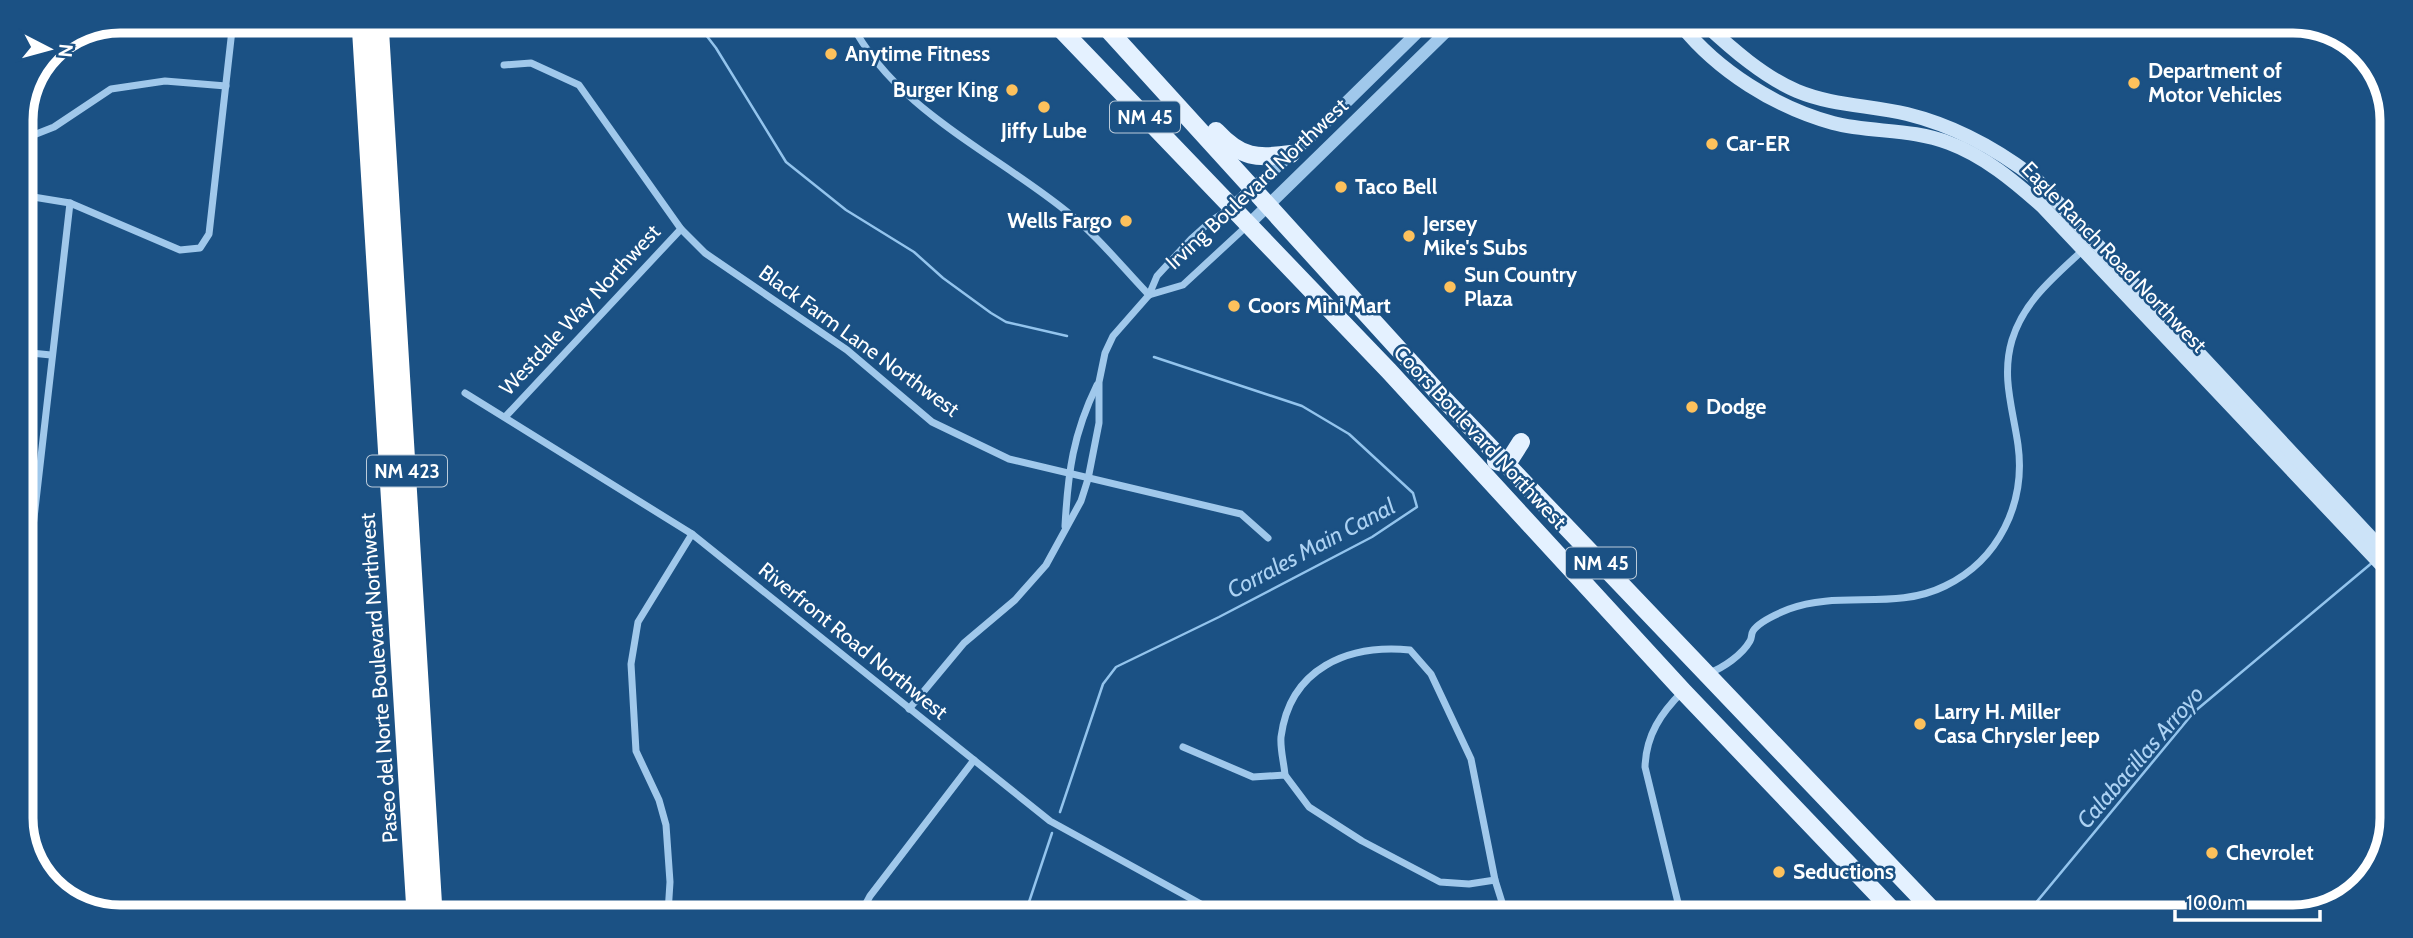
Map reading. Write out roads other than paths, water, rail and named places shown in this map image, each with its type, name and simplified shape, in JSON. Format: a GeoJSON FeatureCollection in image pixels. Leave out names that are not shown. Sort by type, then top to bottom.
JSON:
{"type":"FeatureCollection","features":[{"type":"Feature","properties":{"kind":"highway","name":"Paseo del Norte Boulevard Northwest"},"geometry":{"type":"LineString","coordinates":[[361,33],[416,905]]}},
{"type":"Feature","properties":{"kind":"highway","name":"Paseo del Norte Boulevard Northwest"},"geometry":{"type":"LineString","coordinates":[[379,33],[433,905]]}},
{"type":"Feature","properties":{"kind":"main road","name":"Coors Boulevard Northwest"},"geometry":{"type":"LineString","coordinates":[[1065,33],[1418,403],[1683,691],[1887,905]]}},
{"type":"Feature","properties":{"kind":"main road","name":"Coors Boulevard Northwest"},"geometry":{"type":"LineString","coordinates":[[1112,33],[1507,464],[1927,905]]}},
{"type":"Feature","properties":{"kind":"main road","name":"Eagle Ranch Road Northwest"},"geometry":{"type":"LineString","coordinates":[[1689,33],[1721,65],[1777,100],[1833,123],[1908,131],[1950,143],[2004,173],[2042,206],[2082,251],[2343,516],[2380,549]]}},
{"type":"Feature","properties":{"kind":"main road","name":"Eagle Ranch Road Northwest"},"geometry":{"type":"LineString","coordinates":[[1716,33],[1765,73],[1795,90],[1840,104],[1905,113],[1979,141],[2036,179],[2094,239],[2343,516],[2380,562]]}},
{"type":"Feature","properties":{"kind":"main road"},"geometry":{"type":"LineString","coordinates":[[1165,89],[1183,93],[1223,139],[1245,155],[1260,159],[1291,155]]}},
{"type":"Feature","properties":{"kind":"main road"},"geometry":{"type":"LineString","coordinates":[[1418,403],[1451,420],[1496,461],[1507,464],[1521,442]]}},
{"type":"Feature","properties":{"kind":"main road"},"geometry":{"type":"LineString","coordinates":[[1568,566],[1592,568],[1682,661],[1694,672],[1705,674]]}},
{"type":"Feature","properties":{"kind":"main road"},"geometry":{"type":"LineString","coordinates":[[1683,691],[1702,687],[1712,691],[1830,813],[1861,837]]}},
{"type":"Feature","properties":{"kind":"street"},"geometry":{"type":"LineString","coordinates":[[33,197],[70,203],[180,250],[200,248],[209,234],[232,33]]}},
{"type":"Feature","properties":{"kind":"street"},"geometry":{"type":"LineString","coordinates":[[857,33],[870,57],[900,89],[1069,213],[1149,295],[1113,335],[1105,353],[1099,382],[1098,423],[1088,479],[1046,565],[1029,586],[964,643],[909,709]]}},
{"type":"Feature","properties":{"kind":"street","name":"Irving Boulevard Northwest"},"geometry":{"type":"LineString","coordinates":[[1149,295],[1157,276],[1191,239],[1291,155],[1417,33]]}},
{"type":"Feature","properties":{"kind":"street","name":"Irving Boulevard Northwest"},"geometry":{"type":"LineString","coordinates":[[1149,295],[1183,285],[1445,33]]}},
{"type":"Feature","properties":{"kind":"street","name":"Black Farm Lane Northwest"},"geometry":{"type":"LineString","coordinates":[[504,65],[531,63],[579,85],[681,229],[705,253],[846,350],[932,422],[1009,459],[1241,514],[1268,538]]}},
{"type":"Feature","properties":{"kind":"street"},"geometry":{"type":"LineString","coordinates":[[33,136],[54,127],[111,89],[165,81],[226,86]]}},
{"type":"Feature","properties":{"kind":"street"},"geometry":{"type":"LineString","coordinates":[[33,521],[70,203]]}},
{"type":"Feature","properties":{"kind":"street","name":"Westdale Way Northwest"},"geometry":{"type":"LineString","coordinates":[[506,416],[681,229]]}},
{"type":"Feature","properties":{"kind":"street"},"geometry":{"type":"LineString","coordinates":[[1705,674],[1731,661],[1748,645],[1753,631],[1777,614],[1812,602],[1902,599],[1930,593],[1964,575],[1988,554],[2006,528],[2018,487],[2019,454],[2007,379],[2012,339],[2030,303],[2094,239]]}},
{"type":"Feature","properties":{"kind":"street"},"geometry":{"type":"LineString","coordinates":[[33,353],[51,355]]}},
{"type":"Feature","properties":{"kind":"street"},"geometry":{"type":"LineString","coordinates":[[1065,530],[1068,473],[1084,413],[1099,382]]}},
{"type":"Feature","properties":{"kind":"street","name":"Riverfront Road Northwest"},"geometry":{"type":"LineString","coordinates":[[465,393],[692,534],[1049,821],[1201,905]]}},
{"type":"Feature","properties":{"kind":"street"},"geometry":{"type":"LineString","coordinates":[[669,905],[670,882],[666,825],[659,800],[636,751],[631,664],[638,622],[692,534]]}},
{"type":"Feature","properties":{"kind":"street"},"geometry":{"type":"LineString","coordinates":[[1495,880],[1469,884],[1440,882],[1362,841],[1309,807],[1285,775],[1281,738],[1290,702],[1307,678],[1334,659],[1386,648],[1410,650],[1432,674],[1471,759],[1495,880],[1503,905]]}},
{"type":"Feature","properties":{"kind":"street"},"geometry":{"type":"LineString","coordinates":[[1679,905],[1645,767],[1654,728],[1683,691]]}},
{"type":"Feature","properties":{"kind":"street"},"geometry":{"type":"LineString","coordinates":[[1183,747],[1253,776],[1285,775]]}},
{"type":"Feature","properties":{"kind":"street"},"geometry":{"type":"LineString","coordinates":[[866,905],[974,760]]}},
{"type":"Feature","properties":{"kind":"waterway","name":"Corrales Main Canal"},"geometry":{"type":"LineString","coordinates":[[704,33],[786,162],[846,210],[914,252],[943,278],[991,313],[1006,322],[1067,336]]}},
{"type":"Feature","properties":{"kind":"waterway","name":"Corrales Main Canal"},"geometry":{"type":"LineString","coordinates":[[1060,812],[1103,684],[1116,667],[1372,537],[1417,507],[1413,493],[1349,434],[1302,406],[1154,357]]}},
{"type":"Feature","properties":{"kind":"waterway","name":"Calabacillas Arroyo"},"geometry":{"type":"LineString","coordinates":[[2034,905],[2194,712],[2373,562]]}},
{"type":"Feature","properties":{"kind":"waterway","name":"Corrales Main Canal"},"geometry":{"type":"LineString","coordinates":[[1028,905],[1052,833]]}},
{"type":"Feature","properties":{"kind":"place","name":"Anytime Fitness"},"geometry":{"type":"Point","coordinates":[831,54]}},
{"type":"Feature","properties":{"kind":"place","name":"Department of Motor Vehicles"},"geometry":{"type":"Point","coordinates":[2134,83]}},
{"type":"Feature","properties":{"kind":"place","name":"Burger King"},"geometry":{"type":"Point","coordinates":[1012,90]}},
{"type":"Feature","properties":{"kind":"place","name":"Jiffy Lube"},"geometry":{"type":"Point","coordinates":[1044,107]}},
{"type":"Feature","properties":{"kind":"place","name":"Car-ER"},"geometry":{"type":"Point","coordinates":[1712,144]}},
{"type":"Feature","properties":{"kind":"place","name":"Taco Bell"},"geometry":{"type":"Point","coordinates":[1341,187]}},
{"type":"Feature","properties":{"kind":"place","name":"Wells Fargo"},"geometry":{"type":"Point","coordinates":[1126,221]}},
{"type":"Feature","properties":{"kind":"place","name":"Jersey Mike's Subs"},"geometry":{"type":"Point","coordinates":[1409,236]}},
{"type":"Feature","properties":{"kind":"place","name":"Sun Country Plaza"},"geometry":{"type":"Point","coordinates":[1450,287]}},
{"type":"Feature","properties":{"kind":"place","name":"Coors Mini Mart"},"geometry":{"type":"Point","coordinates":[1234,306]}},
{"type":"Feature","properties":{"kind":"place","name":"Dodge"},"geometry":{"type":"Point","coordinates":[1692,407]}},
{"type":"Feature","properties":{"kind":"place","name":"Larry H. Miller Casa Chrysler Jeep"},"geometry":{"type":"Point","coordinates":[1920,724]}},
{"type":"Feature","properties":{"kind":"place","name":"Chevrolet"},"geometry":{"type":"Point","coordinates":[2212,853]}},
{"type":"Feature","properties":{"kind":"place","name":"Seductions"},"geometry":{"type":"Point","coordinates":[1779,872]}}]}
